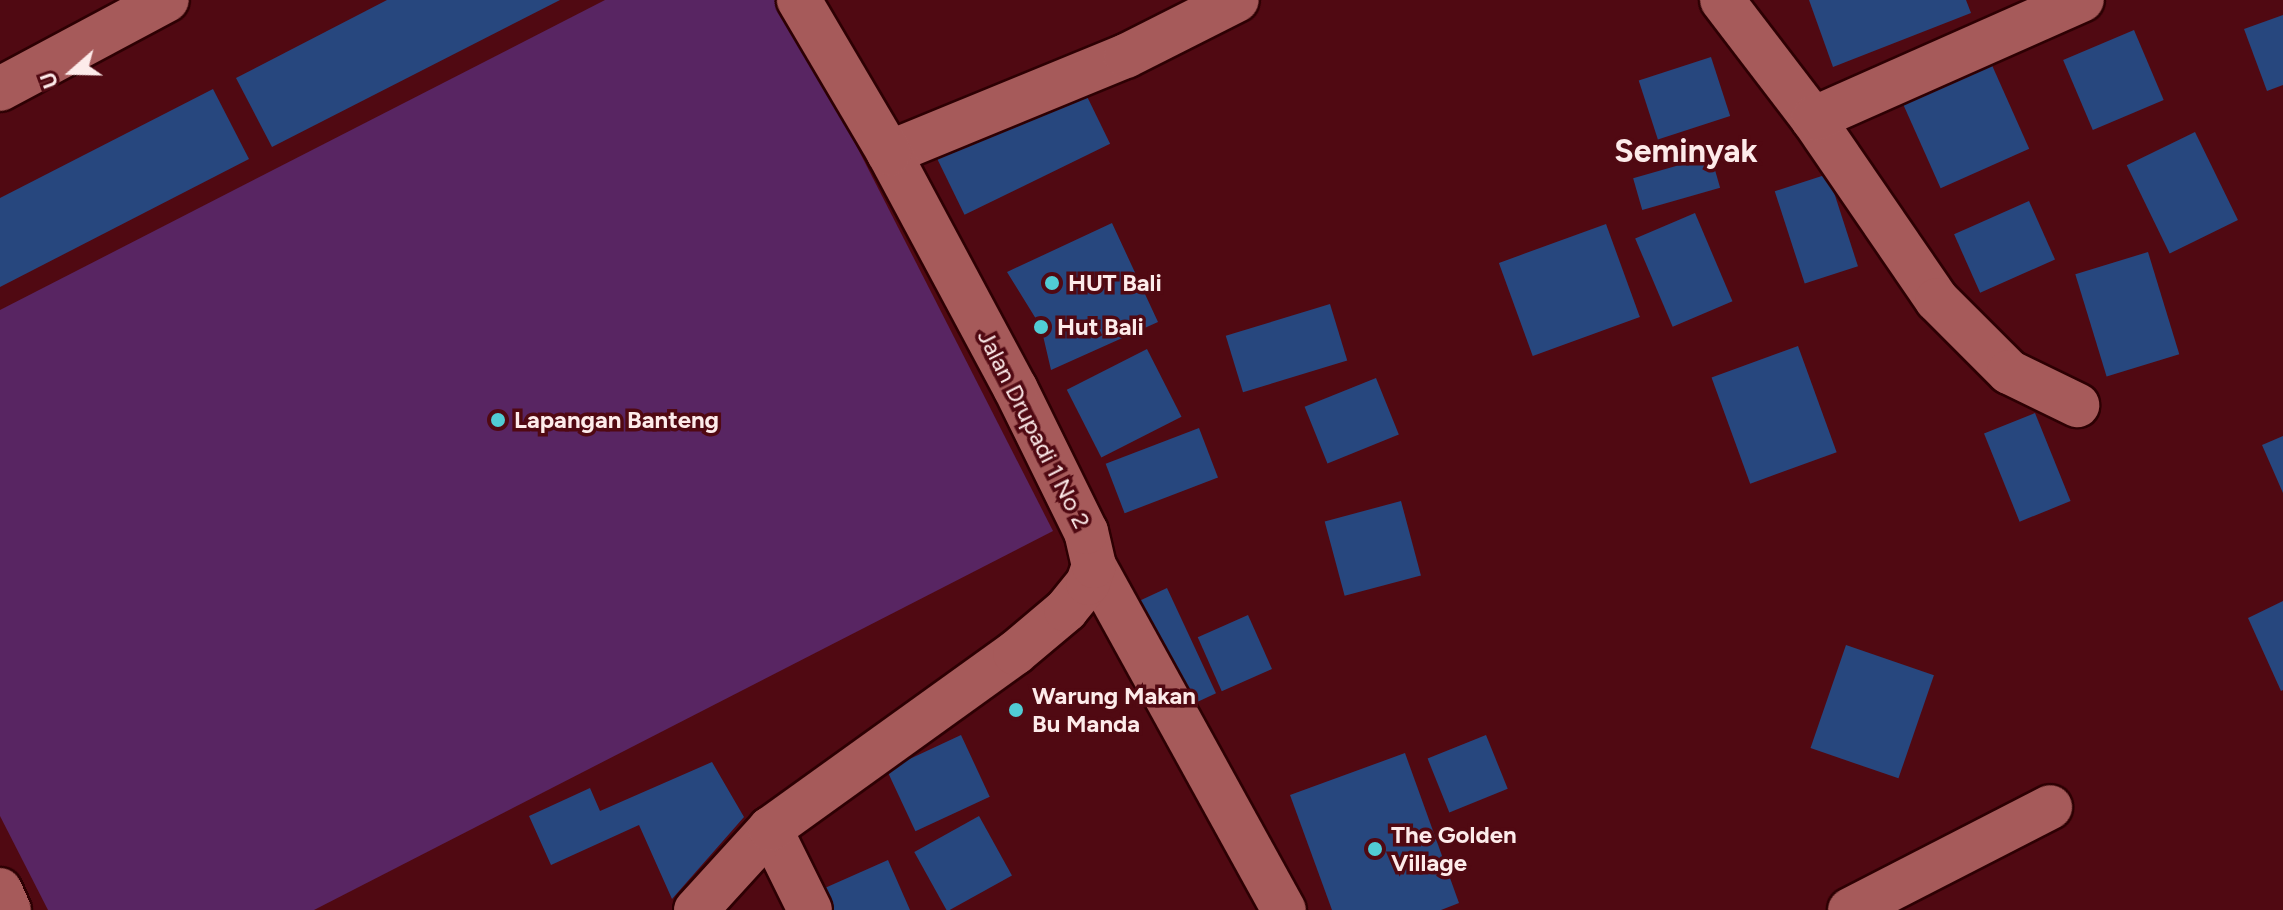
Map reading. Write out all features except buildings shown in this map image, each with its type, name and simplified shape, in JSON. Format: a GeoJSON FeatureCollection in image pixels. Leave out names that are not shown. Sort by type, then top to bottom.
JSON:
{"type":"FeatureCollection","features":[{"type":"Feature","properties":{"kind":"street"},"geometry":{"type":"LineString","coordinates":[[0,89],[167,0]]}},
{"type":"Feature","properties":{"kind":"street","name":"Jalan Drupadi 1 No 2"},"geometry":{"type":"LineString","coordinates":[[799,0],[889,153],[1015,388],[1086,532],[1094,566],[1284,910]]}},
{"type":"Feature","properties":{"kind":"street"},"geometry":{"type":"LineString","coordinates":[[889,153],[1126,56],[1237,0]]}},
{"type":"Feature","properties":{"kind":"street"},"geometry":{"type":"LineString","coordinates":[[1722,0],[1813,119],[1937,300],[2009,372],[2077,405]]}},
{"type":"Feature","properties":{"kind":"street"},"geometry":{"type":"LineString","coordinates":[[1813,119],[2082,0]]}},
{"type":"Feature","properties":{"kind":"street"},"geometry":{"type":"LineString","coordinates":[[696,910],[770,829],[1015,653],[1066,610],[1088,583],[1094,566]]}},
{"type":"Feature","properties":{"kind":"street"},"geometry":{"type":"LineString","coordinates":[[1850,910],[2050,807]]}},
{"type":"Feature","properties":{"kind":"street"},"geometry":{"type":"LineString","coordinates":[[770,829],[810,910]]}},
{"type":"Feature","properties":{"kind":"street"},"geometry":{"type":"LineString","coordinates":[[0,890],[9,910]]}},
{"type":"Feature","properties":{"kind":"shaded area","name":"Lapangan Banteng"},"geometry":{"type":"Polygon","coordinates":[[[605,0],[782,0],[1053,531],[314,910],[48,910],[0,816],[0,310],[605,0]]]}},
{"type":"Feature","properties":{"kind":"place","name":"HUT Bali"},"geometry":{"type":"Point","coordinates":[1052,283]}},
{"type":"Feature","properties":{"kind":"place","name":"Hut Bali"},"geometry":{"type":"Point","coordinates":[1041,327]}},
{"type":"Feature","properties":{"kind":"place","name":"Lapangan Banteng"},"geometry":{"type":"Point","coordinates":[498,420]}},
{"type":"Feature","properties":{"kind":"place","name":"Warung Makan Bu Manda"},"geometry":{"type":"Point","coordinates":[1016,710]}},
{"type":"Feature","properties":{"kind":"place","name":"The Golden Village"},"geometry":{"type":"Point","coordinates":[1375,849]}},
{"type":"Feature","properties":{"kind":"district","name":"Seminyak"},"geometry":{"type":"Point","coordinates":[1686,151]}}]}
